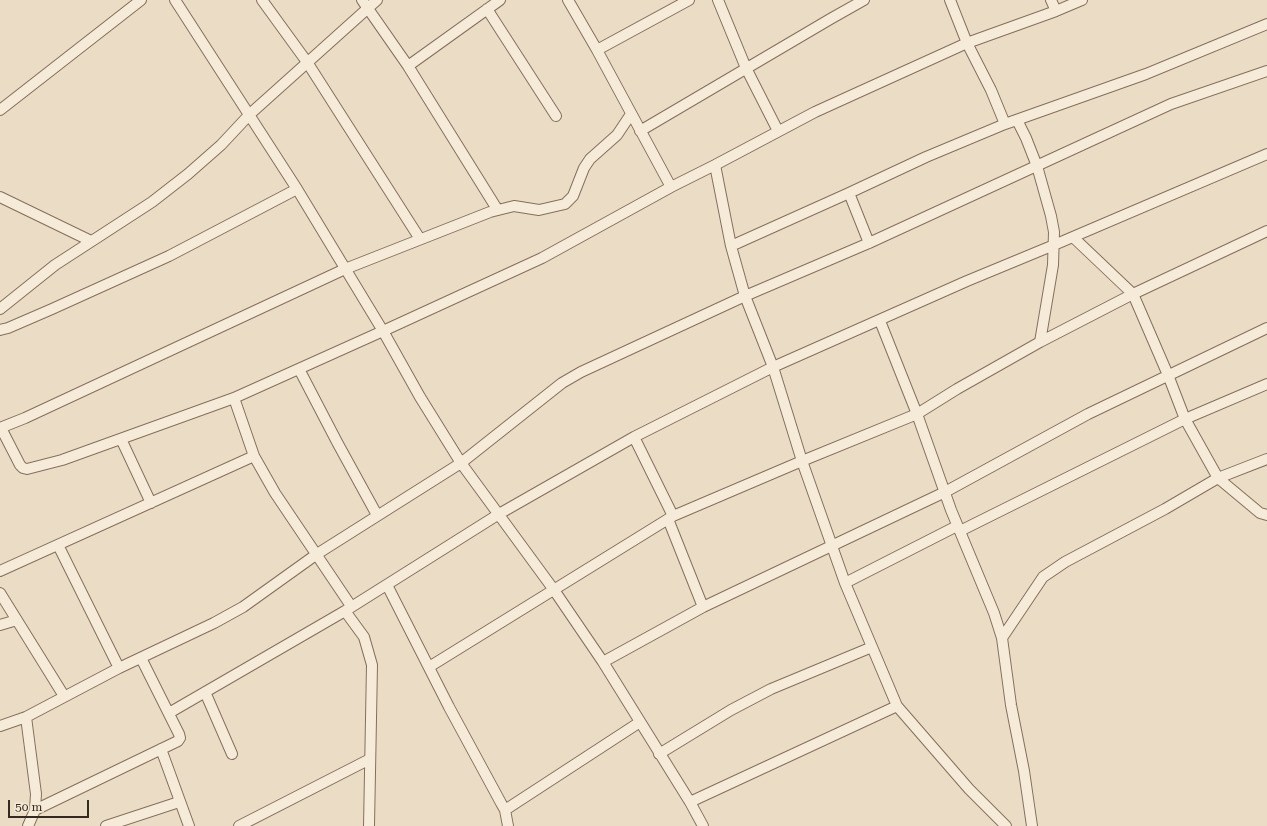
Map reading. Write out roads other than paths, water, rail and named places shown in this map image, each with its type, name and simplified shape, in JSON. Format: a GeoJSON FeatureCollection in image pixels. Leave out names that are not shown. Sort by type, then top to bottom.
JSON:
{"type":"FeatureCollection","features":[{"type":"Feature","properties":{"kind":"street"},"geometry":{"type":"LineString","coordinates":[[0,110],[141,0]]}},
{"type":"Feature","properties":{"kind":"street"},"geometry":{"type":"LineString","coordinates":[[175,0],[297,189],[383,331],[420,397],[461,463],[554,590],[603,662],[690,802],[703,826]]}},
{"type":"Feature","properties":{"kind":"street"},"geometry":{"type":"LineString","coordinates":[[262,0],[307,62],[420,239]]}},
{"type":"Feature","properties":{"kind":"street"},"geometry":{"type":"LineString","coordinates":[[0,309],[56,265],[152,202],[188,174],[221,145],[250,114],[307,62],[365,4],[377,0]]}},
{"type":"Feature","properties":{"kind":"street"},"geometry":{"type":"LineString","coordinates":[[408,66],[500,0]]}},
{"type":"Feature","properties":{"kind":"street"},"geometry":{"type":"LineString","coordinates":[[568,0],[671,186]]}},
{"type":"Feature","properties":{"kind":"street"},"geometry":{"type":"LineString","coordinates":[[597,50],[689,0]]}},
{"type":"Feature","properties":{"kind":"street"},"geometry":{"type":"LineString","coordinates":[[718,0],[746,68],[778,131]]}},
{"type":"Feature","properties":{"kind":"street"},"geometry":{"type":"LineString","coordinates":[[640,130],[864,0]]}},
{"type":"Feature","properties":{"kind":"street"},"geometry":{"type":"LineString","coordinates":[[950,0],[967,43],[991,90],[1005,124]]}},
{"type":"Feature","properties":{"kind":"street"},"geometry":{"type":"LineString","coordinates":[[1051,0],[1056,11]]}},
{"type":"Feature","properties":{"kind":"street"},"geometry":{"type":"LineString","coordinates":[[631,114],[617,135],[590,159],[584,168],[573,196],[565,204],[539,210],[514,206],[497,209],[420,239],[345,269],[25,418],[0,428],[20,465],[27,469],[62,460],[234,398],[542,258],[671,186],[715,165],[815,112],[967,43],[1082,0]]}},
{"type":"Feature","properties":{"kind":"street"},"geometry":{"type":"LineString","coordinates":[[365,4],[408,66],[497,209]]}},
{"type":"Feature","properties":{"kind":"street"},"geometry":{"type":"LineString","coordinates":[[487,10],[556,116]]}},
{"type":"Feature","properties":{"kind":"street"},"geometry":{"type":"LineString","coordinates":[[731,246],[926,157],[1005,124],[1146,74],[1267,24]]}},
{"type":"Feature","properties":{"kind":"street"},"geometry":{"type":"LineString","coordinates":[[0,726],[26,717],[119,668],[214,624],[243,607],[317,554],[461,463],[562,383],[581,372],[745,296],[869,243],[1172,104],[1267,71]]}},
{"type":"Feature","properties":{"kind":"street"},"geometry":{"type":"LineString","coordinates":[[1017,120],[1037,166],[1054,232],[1052,271],[1040,342]]}},
{"type":"Feature","properties":{"kind":"street"},"geometry":{"type":"LineString","coordinates":[[169,713],[387,585],[499,514],[634,437],[773,367],[967,281],[1267,154]]}},
{"type":"Feature","properties":{"kind":"street"},"geometry":{"type":"LineString","coordinates":[[715,165],[731,246],[745,296],[773,367],[802,461],[845,583],[897,706],[969,789],[1006,826]]}},
{"type":"Feature","properties":{"kind":"street"},"geometry":{"type":"LineString","coordinates":[[0,330],[52,309],[169,256],[297,189]]}},
{"type":"Feature","properties":{"kind":"street"},"geometry":{"type":"LineString","coordinates":[[848,193],[869,243]]}},
{"type":"Feature","properties":{"kind":"street"},"geometry":{"type":"LineString","coordinates":[[0,197],[91,241]]}},
{"type":"Feature","properties":{"kind":"street"},"geometry":{"type":"LineString","coordinates":[[429,667],[671,518],[802,461],[917,414],[957,389],[1040,342],[1133,294],[1267,231]]}},
{"type":"Feature","properties":{"kind":"street"},"geometry":{"type":"LineString","coordinates":[[1073,237],[1133,294],[1168,374],[1185,419],[1218,478],[1260,512],[1267,515]]}},
{"type":"Feature","properties":{"kind":"street"},"geometry":{"type":"LineString","coordinates":[[880,320],[917,414],[958,529],[994,613],[1002,638],[1011,705],[1024,771],[1032,826]]}},
{"type":"Feature","properties":{"kind":"street"},"geometry":{"type":"LineString","coordinates":[[603,662],[703,607],[945,492],[1088,414],[1168,374],[1267,328]]}},
{"type":"Feature","properties":{"kind":"street"},"geometry":{"type":"LineString","coordinates":[[299,369],[336,442],[377,515]]}},
{"type":"Feature","properties":{"kind":"street"},"geometry":{"type":"LineString","coordinates":[[845,583],[1185,419],[1267,384]]}},
{"type":"Feature","properties":{"kind":"street"},"geometry":{"type":"LineString","coordinates":[[234,398],[254,456],[275,493],[317,554],[364,637],[372,665],[369,826]]}},
{"type":"Feature","properties":{"kind":"street"},"geometry":{"type":"LineString","coordinates":[[634,437],[671,518],[703,607]]}},
{"type":"Feature","properties":{"kind":"street"},"geometry":{"type":"LineString","coordinates":[[121,439],[150,503]]}},
{"type":"Feature","properties":{"kind":"street"},"geometry":{"type":"LineString","coordinates":[[1,567],[58,545],[254,456]]}},
{"type":"Feature","properties":{"kind":"street"},"geometry":{"type":"LineString","coordinates":[[1002,638],[1043,577],[1064,562],[1218,478],[1267,459]]}},
{"type":"Feature","properties":{"kind":"street"},"geometry":{"type":"LineString","coordinates":[[58,545],[119,668]]}},
{"type":"Feature","properties":{"kind":"street"},"geometry":{"type":"LineString","coordinates":[[387,585],[449,707],[505,810],[508,826]]}},
{"type":"Feature","properties":{"kind":"street"},"geometry":{"type":"LineString","coordinates":[[0,593],[64,696]]}},
{"type":"Feature","properties":{"kind":"street"},"geometry":{"type":"LineString","coordinates":[[0,625],[17,620]]}},
{"type":"Feature","properties":{"kind":"street"},"geometry":{"type":"LineString","coordinates":[[659,754],[731,710],[771,689],[872,647]]}},
{"type":"Feature","properties":{"kind":"street"},"geometry":{"type":"LineString","coordinates":[[35,810],[178,741],[180,738],[169,713],[141,658]]}},
{"type":"Feature","properties":{"kind":"street"},"geometry":{"type":"LineString","coordinates":[[205,692],[232,754]]}},
{"type":"Feature","properties":{"kind":"street"},"geometry":{"type":"LineString","coordinates":[[690,802],[897,706]]}},
{"type":"Feature","properties":{"kind":"street"},"geometry":{"type":"LineString","coordinates":[[26,717],[36,794],[35,810],[28,826]]}},
{"type":"Feature","properties":{"kind":"street"},"geometry":{"type":"LineString","coordinates":[[505,810],[640,722]]}},
{"type":"Feature","properties":{"kind":"street"},"geometry":{"type":"LineString","coordinates":[[161,749],[189,826]]}},
{"type":"Feature","properties":{"kind":"street"},"geometry":{"type":"LineString","coordinates":[[239,826],[370,758]]}},
{"type":"Feature","properties":{"kind":"street"},"geometry":{"type":"LineString","coordinates":[[106,826],[180,802]]}}]}
